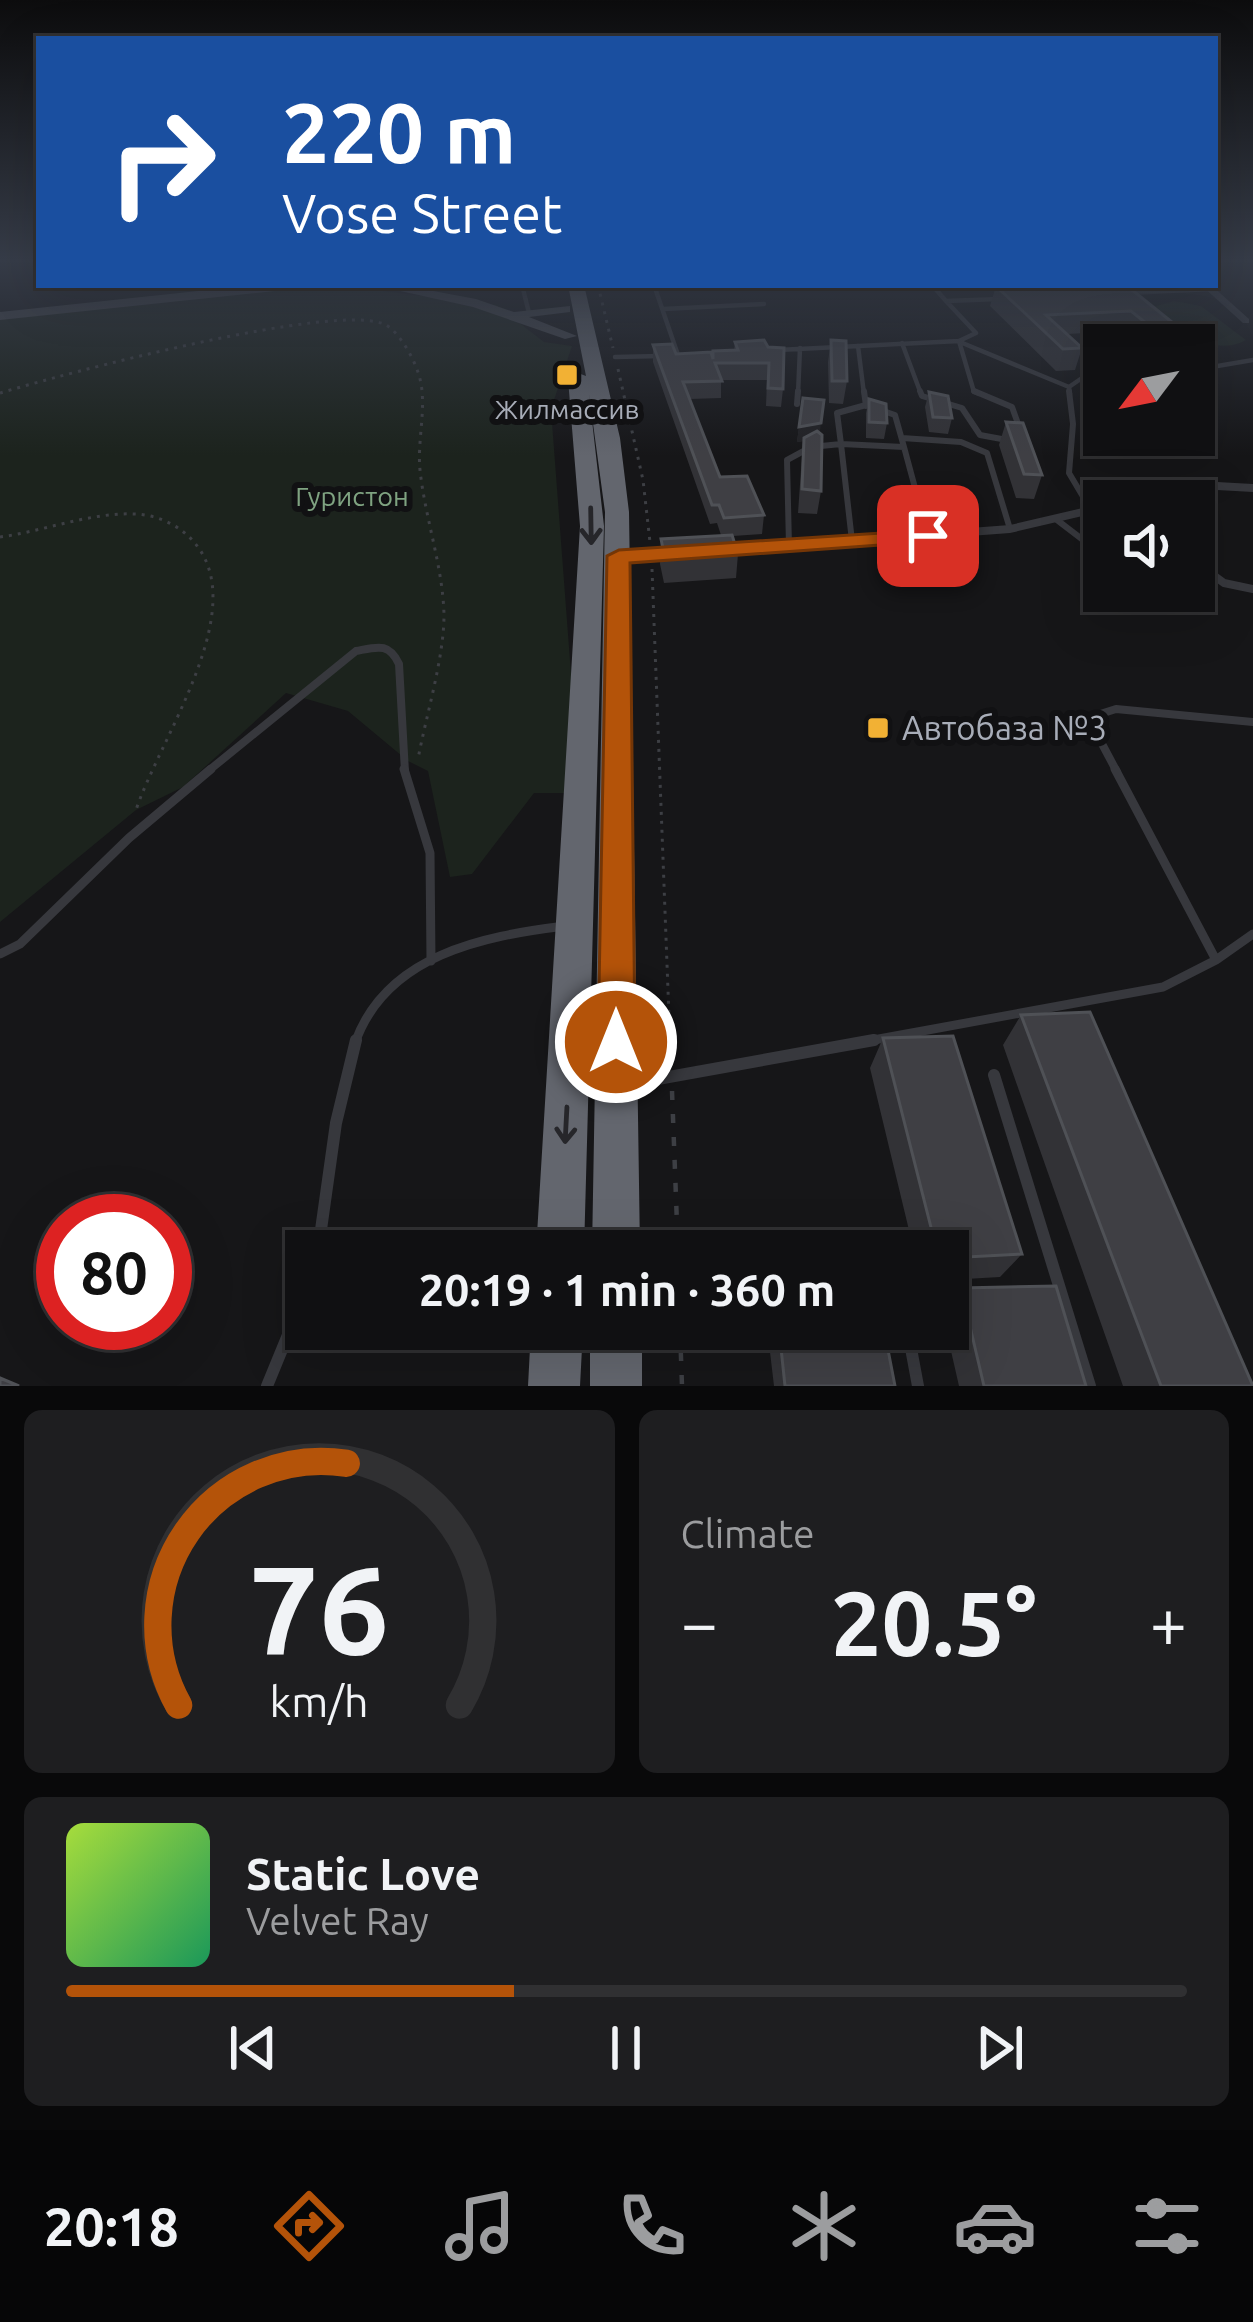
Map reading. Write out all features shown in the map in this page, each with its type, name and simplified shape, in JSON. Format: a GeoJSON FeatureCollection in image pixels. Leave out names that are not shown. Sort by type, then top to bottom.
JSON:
{"type":"FeatureCollection","features":[{"type":"Feature","properties":{"kind":"highway"},"geometry":{"type":"LineString","coordinates":[[561,1230],[592,526],[571,327]]}},
{"type":"Feature","properties":{"kind":"highway"},"geometry":{"type":"LineString","coordinates":[[575,327],[609,438],[619,556],[616,1230]]}},
{"type":"Feature","properties":{"kind":"highway"},"geometry":{"type":"LineString","coordinates":[[554,1386],[555,1350]]}},
{"type":"Feature","properties":{"kind":"highway"},"geometry":{"type":"LineString","coordinates":[[616,1350],[616,1386]]}},
{"type":"Feature","properties":{"kind":"street"},"geometry":{"type":"LineString","coordinates":[[1215,486],[1253,488]]}},
{"type":"Feature","properties":{"kind":"street"},"geometry":{"type":"LineString","coordinates":[[619,556],[1010,530],[1083,512]]}},
{"type":"Feature","properties":{"kind":"lane"},"geometry":{"type":"LineString","coordinates":[[615,357],[678,355],[669,327]]}},
{"type":"Feature","properties":{"kind":"lane"},"geometry":{"type":"LineString","coordinates":[[768,350],[959,341],[976,333],[970,327]]}},
{"type":"Feature","properties":{"kind":"lane"},"geometry":{"type":"LineString","coordinates":[[902,344],[922,396],[962,408],[980,435],[1019,439],[1023,436],[1012,406],[974,392],[959,341]]}},
{"type":"Feature","properties":{"kind":"lane"},"geometry":{"type":"LineString","coordinates":[[959,341],[1069,387]]}},
{"type":"Feature","properties":{"kind":"lane"},"geometry":{"type":"LineString","coordinates":[[859,346],[866,406]]}},
{"type":"Feature","properties":{"kind":"lane"},"geometry":{"type":"LineString","coordinates":[[796,404],[800,349]]}},
{"type":"Feature","properties":{"kind":"lane"},"geometry":{"type":"LineString","coordinates":[[1215,366],[1253,360]]}},
{"type":"Feature","properties":{"kind":"lane"},"geometry":{"type":"LineString","coordinates":[[1069,387],[1083,378]]}},
{"type":"Feature","properties":{"kind":"lane"},"geometry":{"type":"LineString","coordinates":[[1069,387],[1073,424],[1069,473],[1083,490]]}},
{"type":"Feature","properties":{"kind":"lane"},"geometry":{"type":"LineString","coordinates":[[852,541],[837,413],[866,406],[896,416],[928,536]]}},
{"type":"Feature","properties":{"kind":"lane"},"geometry":{"type":"LineString","coordinates":[[789,546],[787,460],[806,448],[961,442],[987,453],[1010,530]]}},
{"type":"Feature","properties":{"kind":"lane"},"geometry":{"type":"LineString","coordinates":[[1058,520],[1083,540]]}},
{"type":"Feature","properties":{"kind":"lane"},"geometry":{"type":"LineString","coordinates":[[1215,576],[1253,589]]}},
{"type":"Feature","properties":{"kind":"lane"},"geometry":{"type":"LineString","coordinates":[[0,957],[20,944],[129,838],[288,704],[369,646],[393,651],[399,664],[400,746],[430,853],[431,961]]}},
{"type":"Feature","properties":{"kind":"lane"},"geometry":{"type":"LineString","coordinates":[[1216,959],[1092,724],[1094,716],[1117,709],[1253,722]]}},
{"type":"Feature","properties":{"kind":"lane"},"geometry":{"type":"LineString","coordinates":[[321,1230],[346,1081],[360,1029],[388,988],[431,961],[488,936],[574,925]]}},
{"type":"Feature","properties":{"kind":"lane"},"geometry":{"type":"LineString","coordinates":[[616,1086],[1163,987],[1253,934]]}},
{"type":"Feature","properties":{"kind":"lane"},"geometry":{"type":"LineString","coordinates":[[994,1075],[1090,1386]]}},
{"type":"Feature","properties":{"kind":"lane"},"geometry":{"type":"LineString","coordinates":[[267,1386],[285,1342]]}},
{"type":"Feature","properties":{"kind":"lane"},"geometry":{"type":"LineString","coordinates":[[911,1350],[918,1386]]}},
{"type":"Feature","properties":{"kind":"path"},"geometry":{"type":"LineString","coordinates":[[0,393],[92,365],[294,327]]}},
{"type":"Feature","properties":{"kind":"path"},"geometry":{"type":"LineString","coordinates":[[388,327],[411,356],[421,381],[420,467],[444,616],[412,790]]}},
{"type":"Feature","properties":{"kind":"path"},"geometry":{"type":"LineString","coordinates":[[608,327],[643,480],[651,555],[677,1230]]}},
{"type":"Feature","properties":{"kind":"path"},"geometry":{"type":"LineString","coordinates":[[0,537],[136,514],[163,518],[197,541],[211,566],[216,607],[207,644],[150,760],[129,838]]}},
{"type":"Feature","properties":{"kind":"path"},"geometry":{"type":"LineString","coordinates":[[681,1350],[682,1386]]}},
{"type":"Feature","properties":{"kind":"green space","name":"Гуристон"},"geometry":{"type":"Polygon","coordinates":[[[0,327],[524,327],[544,342],[572,346],[551,409],[580,793],[534,793],[472,874],[450,877],[428,771],[408,761],[348,711],[286,693],[183,787],[136,810],[0,922],[0,327]]]}},
{"type":"Feature","properties":{"kind":"green space"},"geometry":{"type":"Polygon","coordinates":[[[1215,327],[1228,327],[1246,340],[1233,345],[1215,344],[1215,327]]]}},
{"type":"Feature","properties":{"kind":"building"},"geometry":{"type":"Polygon","coordinates":[[[1039,327],[1059,327],[1082,348],[1063,349],[1039,327]]]}},
{"type":"Feature","properties":{"kind":"building"},"geometry":{"type":"Polygon","coordinates":[[[764,340],[768,347],[784,348],[783,389],[768,388],[769,363],[715,363],[722,381],[683,382],[720,477],[747,476],[764,515],[724,518],[719,505],[712,505],[653,345],[672,344],[676,354],[711,352],[713,359],[713,351],[738,350],[735,342],[764,340]]]}},
{"type":"Feature","properties":{"kind":"building"},"geometry":{"type":"Polygon","coordinates":[[[831,340],[846,341],[847,381],[832,381],[831,340]]]}},
{"type":"Feature","properties":{"kind":"building"},"geometry":{"type":"Polygon","coordinates":[[[929,392],[948,396],[952,418],[933,417],[929,392]]]}},
{"type":"Feature","properties":{"kind":"building"},"geometry":{"type":"Polygon","coordinates":[[[803,398],[824,400],[821,423],[799,427],[803,398]]]}},
{"type":"Feature","properties":{"kind":"building"},"geometry":{"type":"Polygon","coordinates":[[[869,399],[886,404],[887,423],[869,422],[869,399]]]}},
{"type":"Feature","properties":{"kind":"building"},"geometry":{"type":"Polygon","coordinates":[[[1006,422],[1023,423],[1042,475],[1024,474],[1006,422]]]}},
{"type":"Feature","properties":{"kind":"building"},"geometry":{"type":"Polygon","coordinates":[[[817,431],[822,435],[821,491],[802,489],[804,438],[817,431]]]}},
{"type":"Feature","properties":{"kind":"building"},"geometry":{"type":"Polygon","coordinates":[[[732,535],[738,554],[665,558],[661,539],[732,535]]]}},
{"type":"Feature","properties":{"kind":"building"},"geometry":{"type":"Polygon","coordinates":[[[1090,1012],[1253,1386],[1161,1386],[1021,1015],[1090,1012]]]}},
{"type":"Feature","properties":{"kind":"building"},"geometry":{"type":"Polygon","coordinates":[[[953,1036],[1022,1254],[969,1257],[969,1230],[932,1230],[883,1038],[953,1036]]]}},
{"type":"Feature","properties":{"kind":"building"},"geometry":{"type":"Polygon","coordinates":[[[1056,1286],[1086,1386],[984,1386],[969,1322],[969,1288],[1056,1286]]]}},
{"type":"Feature","properties":{"kind":"building"},"geometry":{"type":"Polygon","coordinates":[[[781,1350],[888,1350],[895,1386],[785,1386],[781,1350]]]}},
{"type":"Feature","properties":{"kind":"place","name":"Жилмассив"},"geometry":{"type":"Point","coordinates":[567,375]}},
{"type":"Feature","properties":{"kind":"place","name":"Автобаза №3"},"geometry":{"type":"Point","coordinates":[878,728]}},
{"type":"Feature","properties":{"kind":"route"},"geometry":{"type":"LineString","coordinates":[[616,1042],[619,556],[928,536]]}}]}
